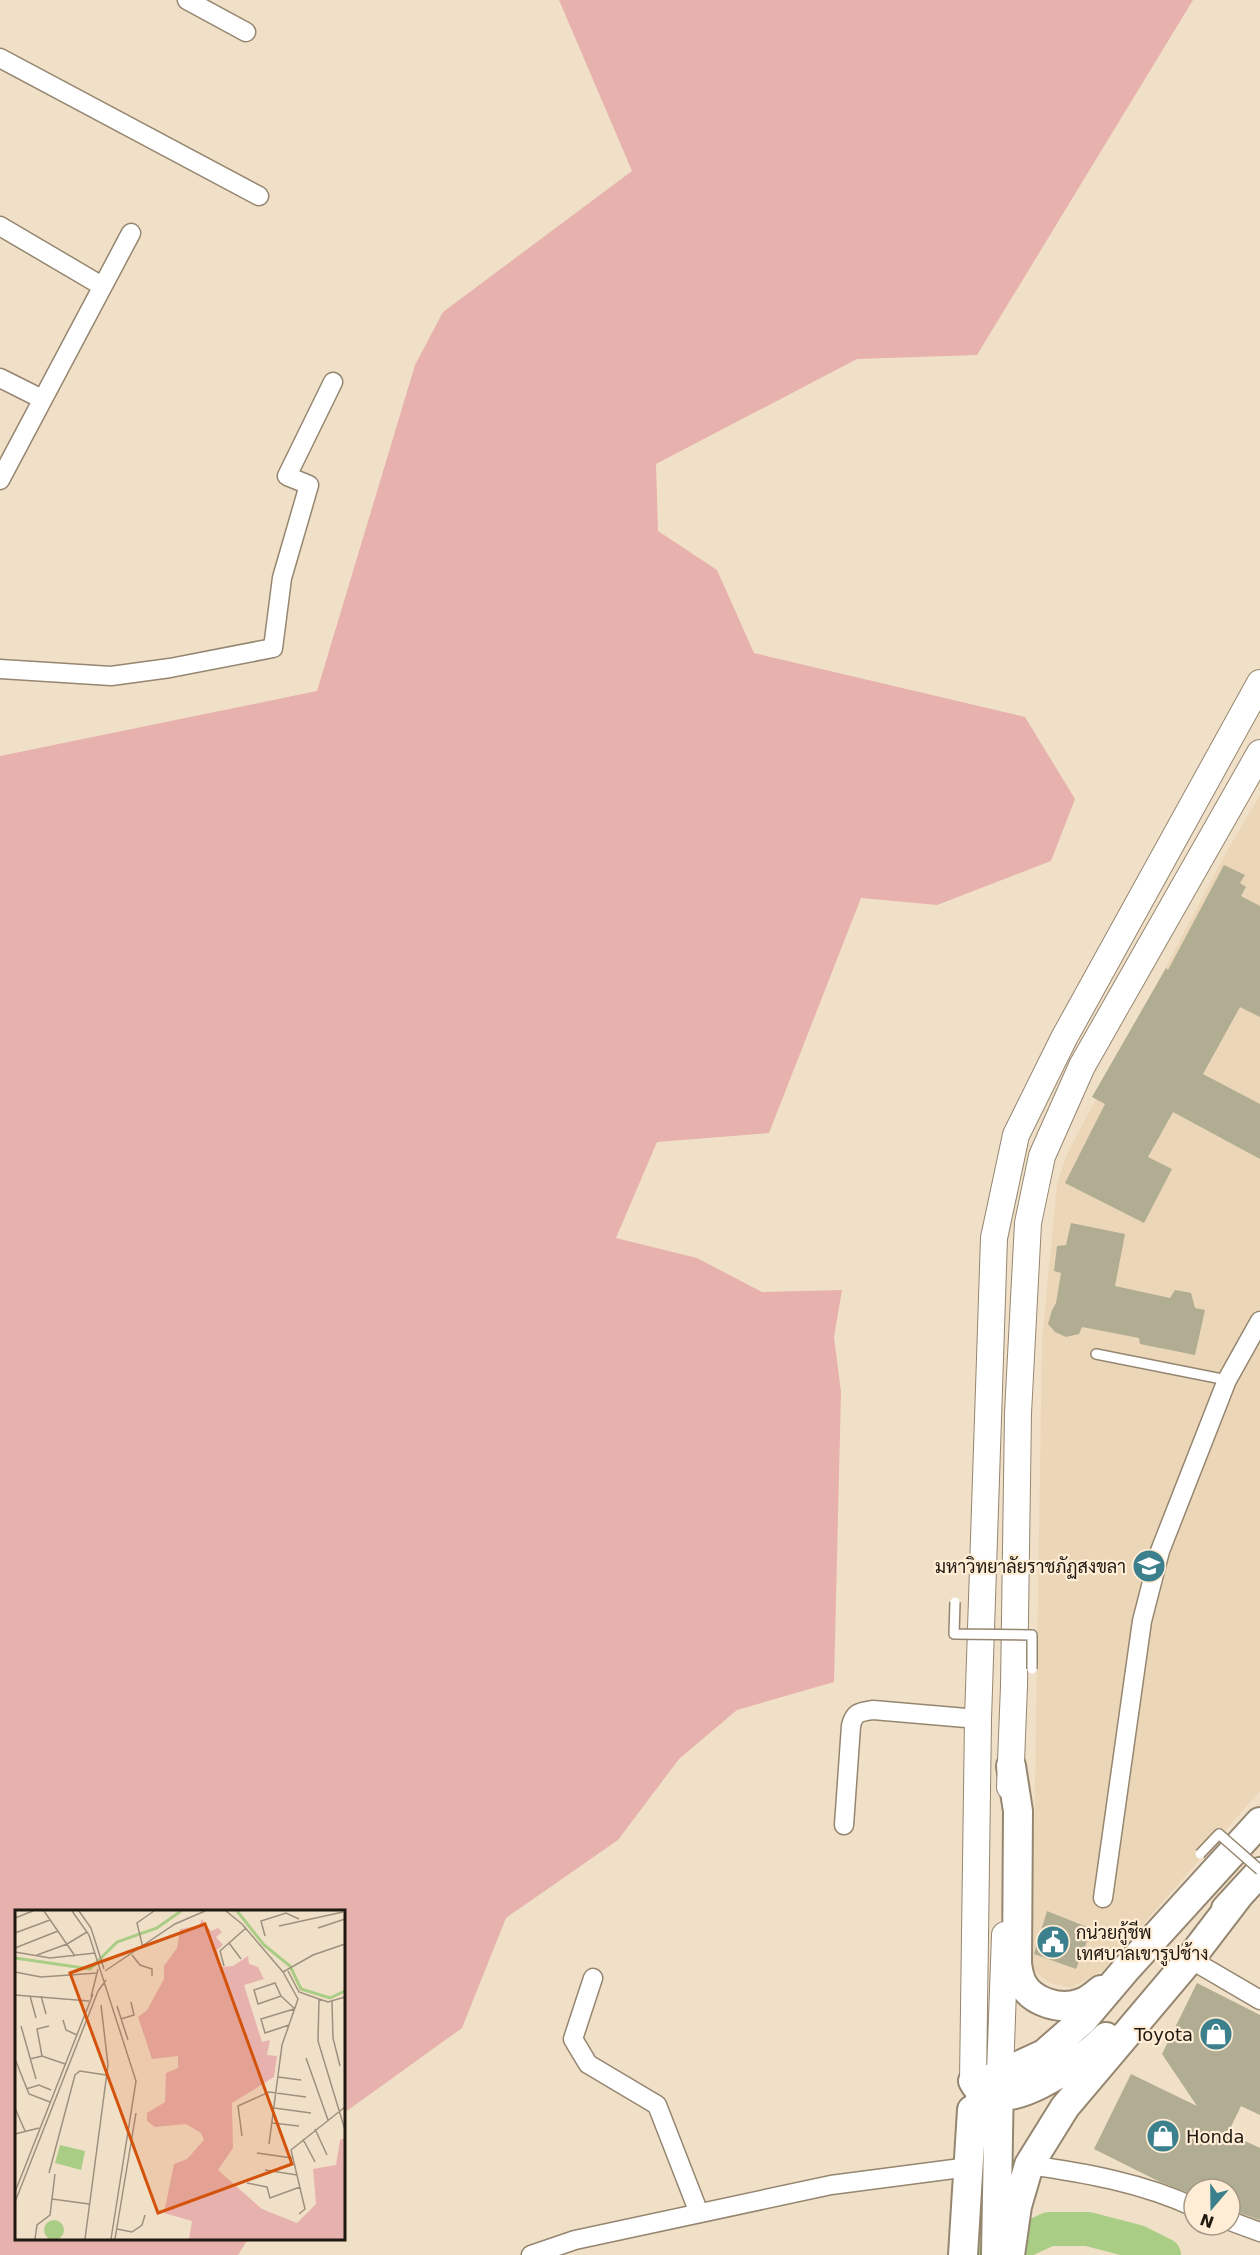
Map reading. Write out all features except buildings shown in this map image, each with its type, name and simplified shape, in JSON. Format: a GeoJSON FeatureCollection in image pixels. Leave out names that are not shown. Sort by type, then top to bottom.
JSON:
{"type":"FeatureCollection","features":[{"type":"Feature","properties":{"kind":"main road"},"geometry":{"type":"LineString","coordinates":[[1010,2255],[1006,2206],[988,2085],[978,1719],[994,1238],[1016,1135],[1064,1038],[1260,683]]}},
{"type":"Feature","properties":{"kind":"main road"},"geometry":{"type":"LineString","coordinates":[[963,2255],[971,2129],[988,2085],[1011,1766],[1020,1377],[1028,1223],[1042,1156],[1082,1066],[1260,753]]}},
{"type":"Feature","properties":{"kind":"main road"},"geometry":{"type":"LineString","coordinates":[[1011,1766],[1018,1811],[1017,1964],[1020,1981],[1038,2000],[1061,2006],[1072,2006],[1083,2003],[1096,1995],[1127,1968]]}},
{"type":"Feature","properties":{"kind":"main road"},"geometry":{"type":"LineString","coordinates":[[988,2085],[1044,2054],[1083,2020],[1127,1968],[1260,1822]]}},
{"type":"Feature","properties":{"kind":"main road"},"geometry":{"type":"LineString","coordinates":[[988,2085],[1040,2085],[1065,2071],[1099,2044],[1260,1871]]}},
{"type":"Feature","properties":{"kind":"main road"},"geometry":{"type":"LineString","coordinates":[[996,2255],[1006,2206],[1065,2107],[1190,1959],[1239,1895]]}},
{"type":"Feature","properties":{"kind":"street"},"geometry":{"type":"LineString","coordinates":[[187,0],[246,33]]}},
{"type":"Feature","properties":{"kind":"street"},"geometry":{"type":"LineString","coordinates":[[0,58],[259,195]]}},
{"type":"Feature","properties":{"kind":"street"},"geometry":{"type":"LineString","coordinates":[[0,225],[102,286]]}},
{"type":"Feature","properties":{"kind":"street"},"geometry":{"type":"LineString","coordinates":[[0,480],[131,232]]}},
{"type":"Feature","properties":{"kind":"street"},"geometry":{"type":"LineString","coordinates":[[0,378],[42,399]]}},
{"type":"Feature","properties":{"kind":"street"},"geometry":{"type":"LineString","coordinates":[[0,669],[111,676],[170,668],[273,648],[282,578],[309,485],[287,476],[333,382]]}},
{"type":"Feature","properties":{"kind":"street"},"geometry":{"type":"LineString","coordinates":[[1103,1898],[1142,1621],[1160,1551],[1227,1380],[1260,1321]]}},
{"type":"Feature","properties":{"kind":"street"},"geometry":{"type":"LineString","coordinates":[[844,1825],[851,1726],[854,1716],[859,1712],[873,1710],[978,1719]]}},
{"type":"Feature","properties":{"kind":"street"},"geometry":{"type":"LineString","coordinates":[[1190,1959],[1260,2000]]}},
{"type":"Feature","properties":{"kind":"street"},"geometry":{"type":"LineString","coordinates":[[593,1978],[573,2039],[588,2064],[657,2105],[699,2213]]}},
{"type":"Feature","properties":{"kind":"street"},"geometry":{"type":"LineString","coordinates":[[1029,2165],[1128,2182],[1182,2202]]}},
{"type":"Feature","properties":{"kind":"street"},"geometry":{"type":"LineString","coordinates":[[531,2255],[583,2247],[699,2213],[831,2185],[968,2177]]}},
{"type":"Feature","properties":{"kind":"street"},"geometry":{"type":"LineString","coordinates":[[1242,2225],[1260,2232]]}},
{"type":"Feature","properties":{"kind":"lane"},"geometry":{"type":"LineString","coordinates":[[1096,1354],[1227,1380]]}},
{"type":"Feature","properties":{"kind":"lane"},"geometry":{"type":"LineString","coordinates":[[955,1602],[954,1634],[1032,1635],[1032,1669]]}},
{"type":"Feature","properties":{"kind":"lane"},"geometry":{"type":"LineString","coordinates":[[1200,1854],[1219,1834],[1260,1871]]}},
{"type":"Feature","properties":{"kind":"shaded area"},"geometry":{"type":"Polygon","coordinates":[[[559,0],[1193,0],[977,355],[857,359],[656,464],[658,531],[717,570],[754,653],[1025,717],[1075,799],[1051,861],[937,905],[861,898],[769,1133],[657,1142],[616,1238],[697,1258],[762,1292],[842,1290],[834,1337],[841,1392],[834,1682],[737,1710],[679,1759],[618,1840],[506,1918],[462,2028],[345,2112],[345,1910],[15,1910],[15,2240],[247,2240],[238,2255],[0,2255],[0,756],[317,691],[415,365],[443,312],[632,171],[559,0]]]}},
{"type":"Feature","properties":{"kind":"shaded area","name":"มหาวิทยาลัยราชภัฏสงขลา"},"geometry":{"type":"Polygon","coordinates":[[[1260,795],[1260,1791],[1102,1971],[1071,1988],[1050,1983],[1032,1970],[1042,1340],[1057,1184],[1067,1154],[1227,851],[1260,795]]]}},
{"type":"Feature","properties":{"kind":"waterway"},"geometry":{"type":"LineString","coordinates":[[993,2255],[1049,2229],[1088,2229],[1138,2242],[1164,2255]]}},
{"type":"Feature","properties":{"kind":"place","name":"มหาวิทยาลัยราชภัฏสงขลา"},"geometry":{"type":"Point","coordinates":[1149,1566]}},
{"type":"Feature","properties":{"kind":"place","name":"กน่วยกู้ชีพ เทศบาลเขารูปช้าง"},"geometry":{"type":"Point","coordinates":[1053,1942]}},
{"type":"Feature","properties":{"kind":"place","name":"Toyota"},"geometry":{"type":"Point","coordinates":[1216,2034]}},
{"type":"Feature","properties":{"kind":"place","name":"Honda"},"geometry":{"type":"Point","coordinates":[1163,2136]}}]}
